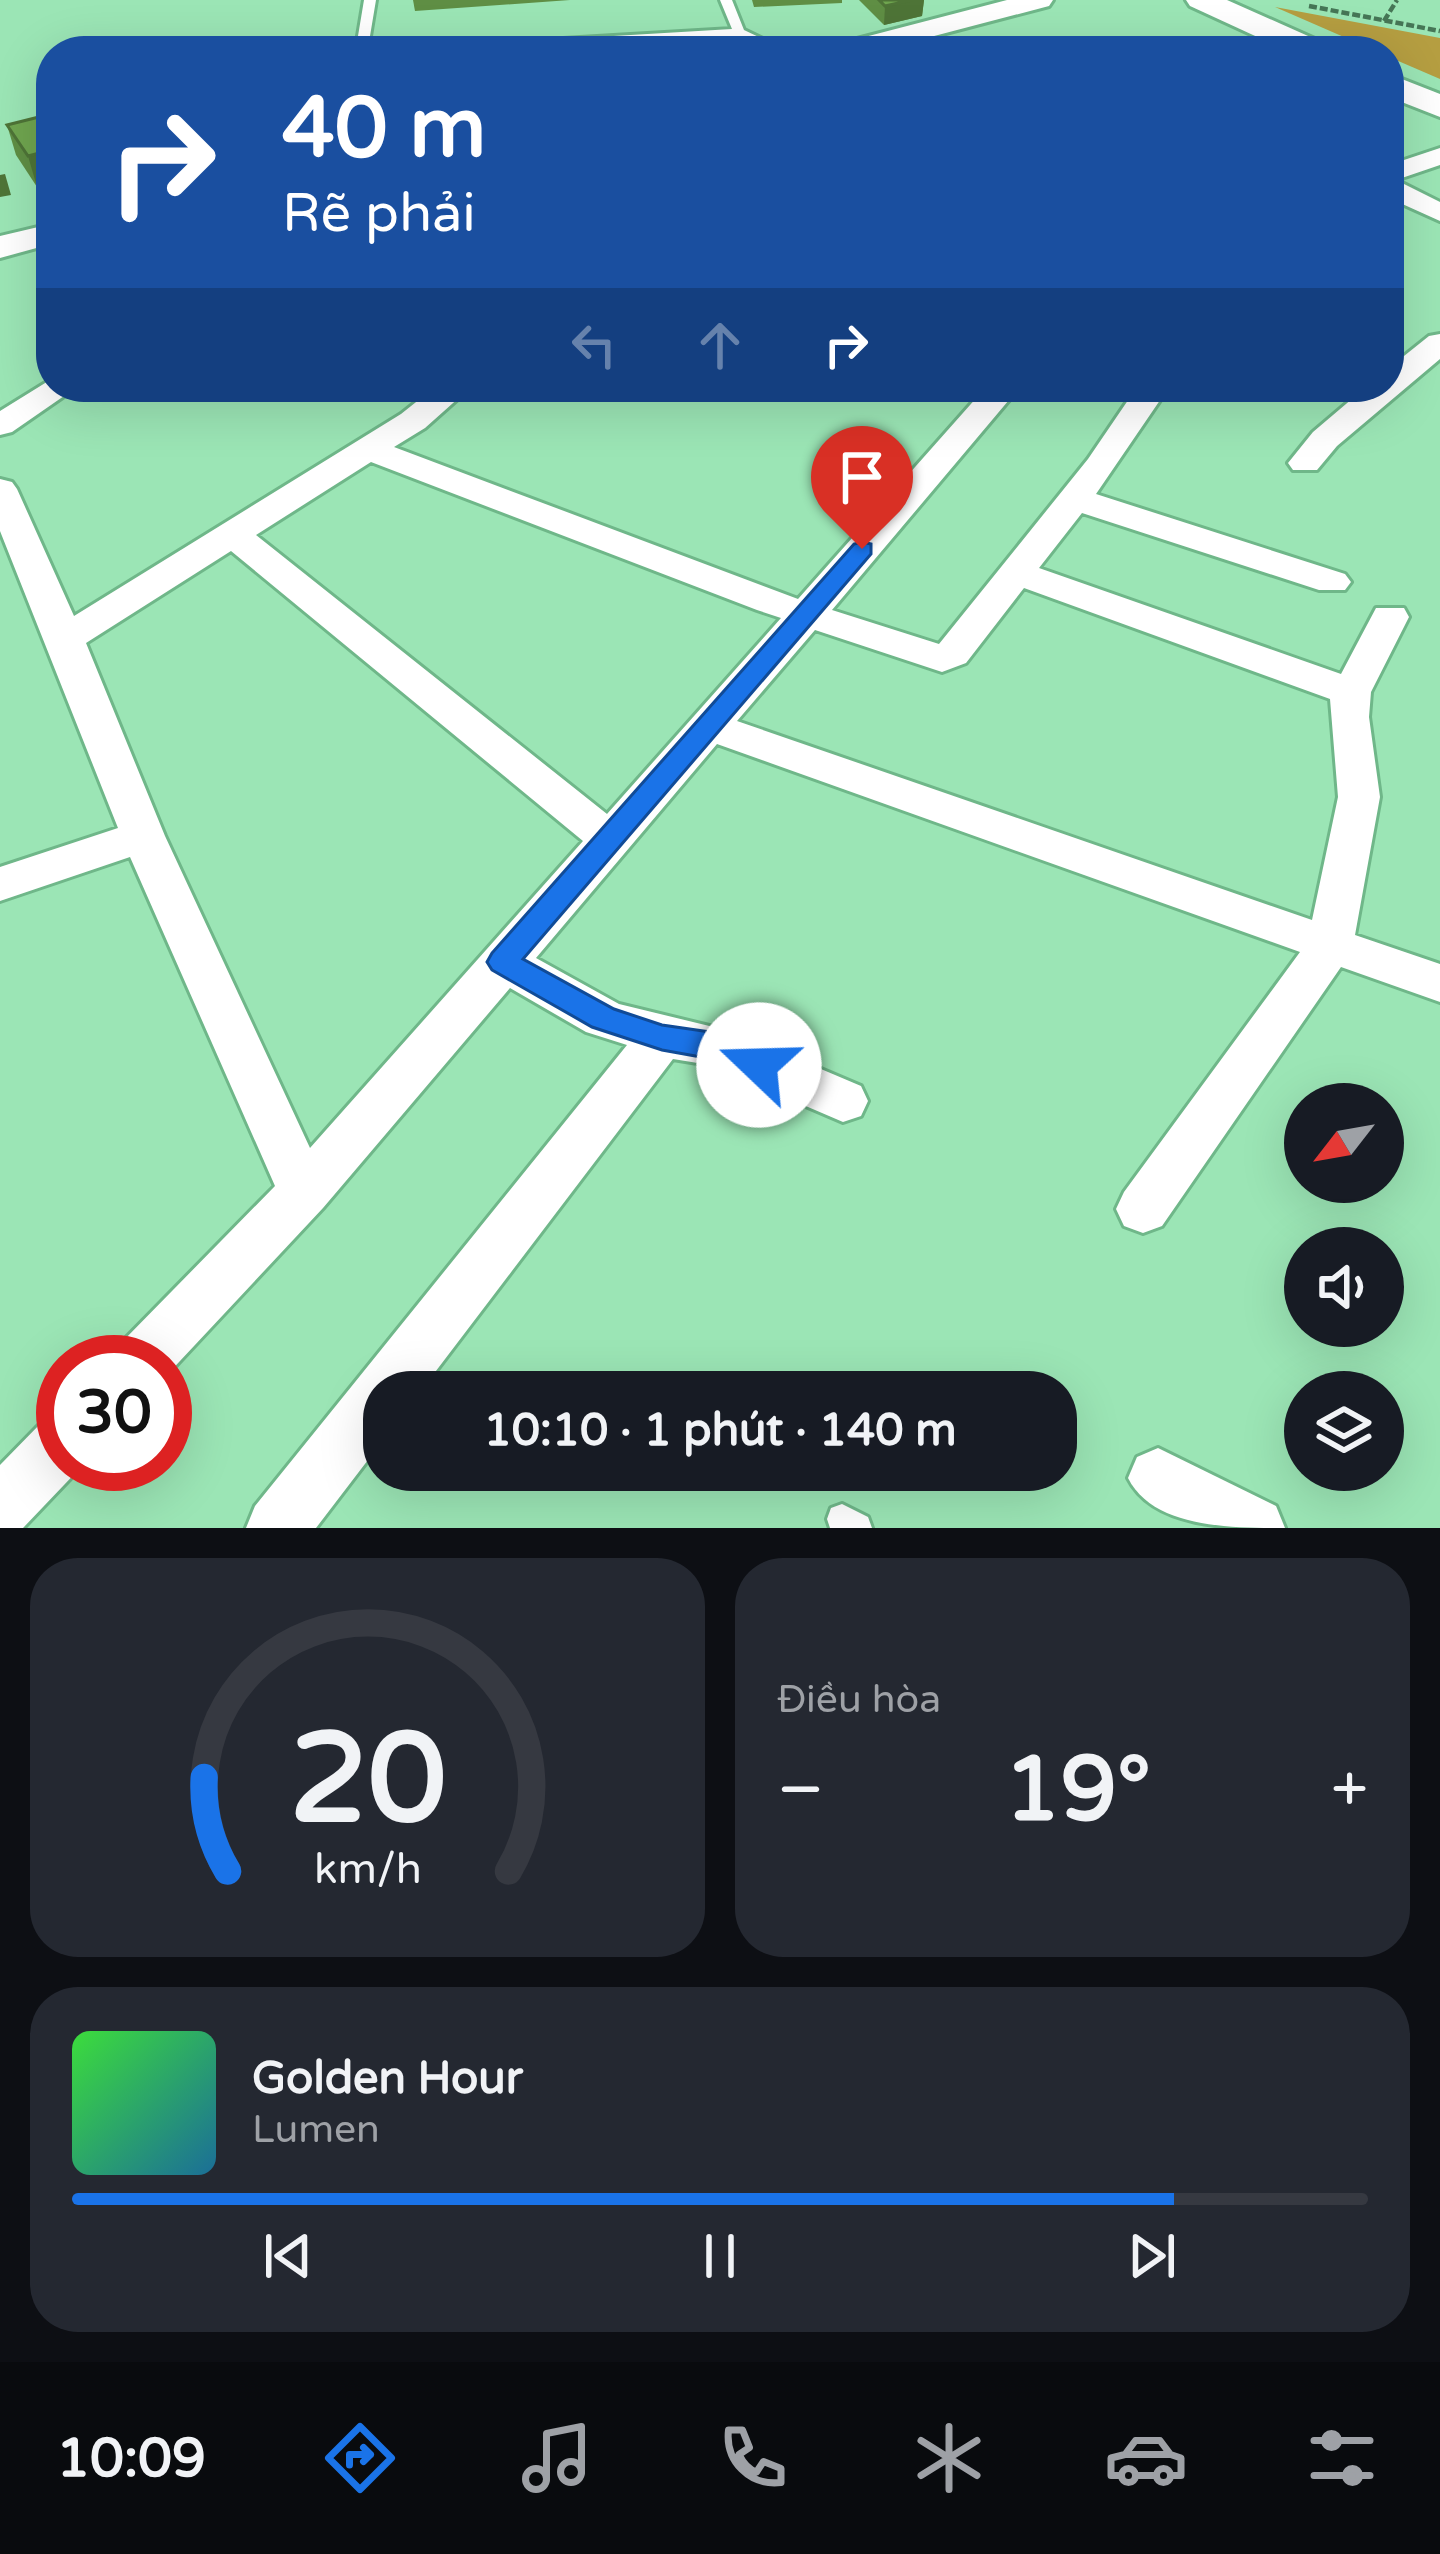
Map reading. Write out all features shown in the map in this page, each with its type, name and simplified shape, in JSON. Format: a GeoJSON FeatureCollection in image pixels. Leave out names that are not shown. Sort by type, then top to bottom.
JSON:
{"type":"FeatureCollection","features":[{"type":"Feature","properties":{"kind":"main road"},"geometry":{"type":"LineString","coordinates":[[1201,0],[1281,36]]}},
{"type":"Feature","properties":{"kind":"main road"},"geometry":{"type":"LineString","coordinates":[[1404,91],[1440,107]]}},
{"type":"Feature","properties":{"kind":"street"},"geometry":{"type":"LineString","coordinates":[[902,36],[1040,0]]}},
{"type":"Feature","properties":{"kind":"street"},"geometry":{"type":"LineString","coordinates":[[1404,181],[1440,156]]}},
{"type":"Feature","properties":{"kind":"street"},"geometry":{"type":"LineString","coordinates":[[1404,195],[1440,213]]}},
{"type":"Feature","properties":{"kind":"street"},"geometry":{"type":"LineString","coordinates":[[0,247],[36,238]]}},
{"type":"Feature","properties":{"kind":"street"},"geometry":{"type":"LineString","coordinates":[[1404,372],[1440,343]]}},
{"type":"Feature","properties":{"kind":"street"},"geometry":{"type":"LineString","coordinates":[[0,425],[37,402]]}},
{"type":"Feature","properties":{"kind":"street"},"geometry":{"type":"LineString","coordinates":[[65,639],[413,422],[437,402]]}},
{"type":"Feature","properties":{"kind":"street"},"geometry":{"type":"LineString","coordinates":[[166,1335],[304,1192],[705,725],[991,402]]}},
{"type":"Feature","properties":{"kind":"street"},"geometry":{"type":"LineString","coordinates":[[367,449],[806,614],[942,659],[952,654],[1019,573],[1143,402]]}},
{"type":"Feature","properties":{"kind":"street"},"geometry":{"type":"LineString","coordinates":[[1306,463],[1367,402]]}},
{"type":"Feature","properties":{"kind":"street"},"geometry":{"type":"LineString","coordinates":[[0,489],[143,836],[304,1192]]}},
{"type":"Feature","properties":{"kind":"street"},"geometry":{"type":"LineString","coordinates":[[1076,499],[1332,582]]}},
{"type":"Feature","properties":{"kind":"street"},"geometry":{"type":"LineString","coordinates":[[230,532],[608,838]]}},
{"type":"Feature","properties":{"kind":"street"},"geometry":{"type":"LineString","coordinates":[[1019,573],[1351,692]]}},
{"type":"Feature","properties":{"kind":"street"},"geometry":{"type":"LineString","coordinates":[[1143,1209],[1330,946],[1359,797],[1349,718],[1351,692],[1390,617]]}},
{"type":"Feature","properties":{"kind":"street"},"geometry":{"type":"LineString","coordinates":[[705,725],[1440,983]]}},
{"type":"Feature","properties":{"kind":"street"},"geometry":{"type":"LineString","coordinates":[[0,884],[143,836]]}},
{"type":"Feature","properties":{"kind":"street"},"geometry":{"type":"LineString","coordinates":[[502,962],[604,1018],[662,1037],[717,1046],[842,1101]]}},
{"type":"Feature","properties":{"kind":"street"},"geometry":{"type":"LineString","coordinates":[[401,1371],[662,1037]]}},
{"type":"Feature","properties":{"kind":"street"},"geometry":{"type":"LineString","coordinates":[[277,1528],[363,1419]]}},
{"type":"Feature","properties":{"kind":"street"},"geometry":{"type":"LineString","coordinates":[[0,1508],[36,1471]]}},
{"type":"Feature","properties":{"kind":"street"},"geometry":{"type":"LineString","coordinates":[[1158,1478],[1254,1528]]}},
{"type":"Feature","properties":{"kind":"lane"},"geometry":{"type":"LineString","coordinates":[[364,36],[370,0]]}},
{"type":"Feature","properties":{"kind":"lane"},"geometry":{"type":"LineString","coordinates":[[726,0],[739,32]]}},
{"type":"Feature","properties":{"kind":"lane"},"geometry":{"type":"LineString","coordinates":[[674,36],[739,32],[748,36]]}},
{"type":"Feature","properties":{"kind":"path"},"geometry":{"type":"LineString","coordinates":[[1384,21],[1397,0]]}},
{"type":"Feature","properties":{"kind":"path"},"geometry":{"type":"LineString","coordinates":[[1302,4],[1440,31]]}},
{"type":"Feature","properties":{"kind":"shaded area"},"geometry":{"type":"Polygon","coordinates":[[[1275,7],[1440,38],[1440,79],[1404,63],[1404,36],[1342,36],[1275,7]]]}},
{"type":"Feature","properties":{"kind":"building"},"geometry":{"type":"Polygon","coordinates":[[[879,0],[912,0],[885,6],[879,0]]]}},
{"type":"Feature","properties":{"kind":"building"},"geometry":{"type":"Polygon","coordinates":[[[36,118],[36,154],[28,156],[7,125],[36,118]]]}},
{"type":"Feature","properties":{"kind":"route"},"geometry":{"type":"LineString","coordinates":[[759,1065],[717,1046],[662,1037],[604,1018],[502,962],[862,549]]}}]}
